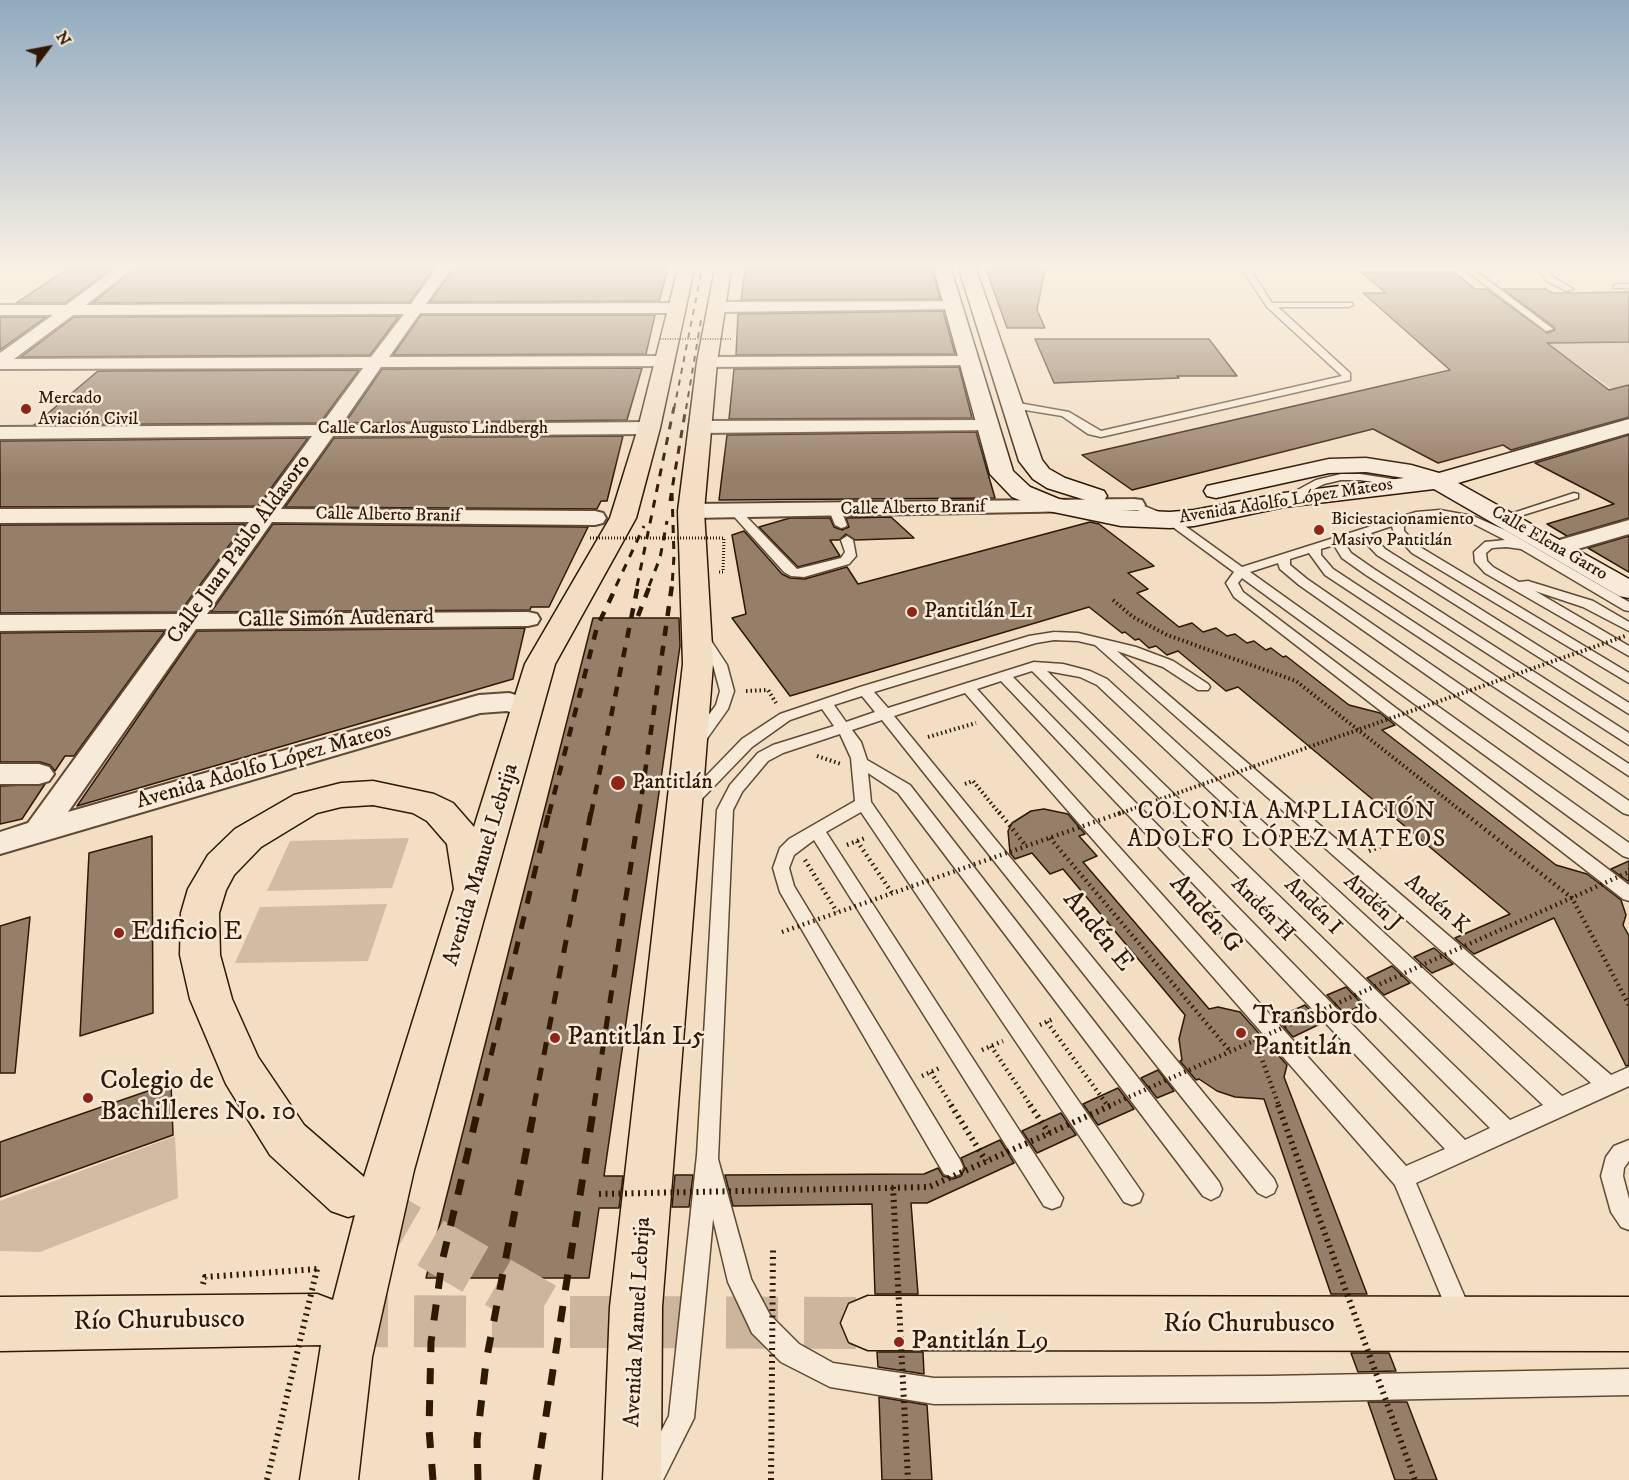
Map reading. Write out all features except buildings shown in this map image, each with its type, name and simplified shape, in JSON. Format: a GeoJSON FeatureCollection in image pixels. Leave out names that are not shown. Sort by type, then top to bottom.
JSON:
{"type":"FeatureCollection","features":[{"type":"Feature","properties":{"kind":"main road","name":"Avenida Manuel Lebrija"},"geometry":{"type":"LineString","coordinates":[[329,1480],[345,1357],[390,1170],[474,893],[540,664],[623,518],[649,428],[667,338]]}},
{"type":"Feature","properties":{"kind":"main road","name":"Avenida Manuel Lebrija"},"geometry":{"type":"LineString","coordinates":[[632,1480],[636,1306],[698,663],[691,511],[711,338]]}},
{"type":"Feature","properties":{"kind":"main road"},"geometry":{"type":"LineString","coordinates":[[348,1194],[287,1140],[242,1070],[211,999],[200,955],[200,913],[207,888],[221,865],[248,838],[277,819],[315,802],[341,795],[373,793],[422,803],[440,812],[454,826],[465,843],[474,893]]}},
{"type":"Feature","properties":{"kind":"main road","name":"Río Churubusco"},"geometry":{"type":"LineString","coordinates":[[0,1324],[317,1320]]}},
{"type":"Feature","properties":{"kind":"main road","name":"Río Churubusco"},"geometry":{"type":"LineString","coordinates":[[868,1323],[1629,1324]]}},
{"type":"Feature","properties":{"kind":"street"},"geometry":{"type":"LineString","coordinates":[[0,362],[32,338]]}},
{"type":"Feature","properties":{"kind":"street","name":"Calle Juan Pablo Aldasoro"},"geometry":{"type":"LineString","coordinates":[[39,832],[77,775],[394,338]]}},
{"type":"Feature","properties":{"kind":"street","name":"Avenida Adolfo López Mateos"},"geometry":{"type":"LineString","coordinates":[[961,338],[1005,479],[1028,496],[1062,507],[1121,518],[1170,520],[1194,518],[1284,500],[1438,481],[1629,426]]}},
{"type":"Feature","properties":{"kind":"street","name":"Avenida Adolfo López Mateos"},"geometry":{"type":"LineString","coordinates":[[990,338],[1031,461],[1041,474],[1056,483],[1081,492],[1134,505],[1176,502],[1329,466],[1386,468],[1438,481]]}},
{"type":"Feature","properties":{"kind":"street"},"geometry":{"type":"LineString","coordinates":[[0,362],[376,362],[663,350]]}},
{"type":"Feature","properties":{"kind":"street"},"geometry":{"type":"LineString","coordinates":[[707,362],[968,361]]}},
{"type":"Feature","properties":{"kind":"street"},"geometry":{"type":"LineString","coordinates":[[699,427],[987,426]]}},
{"type":"Feature","properties":{"kind":"street","name":"Calle Carlos Augusto Lindbergh"},"geometry":{"type":"LineString","coordinates":[[0,433],[649,428]]}},
{"type":"Feature","properties":{"kind":"street","name":"Calle Elena Garro"},"geometry":{"type":"LineString","coordinates":[[1438,481],[1504,518],[1543,549],[1629,590]]}},
{"type":"Feature","properties":{"kind":"street","name":"Calle Alberto Branif"},"geometry":{"type":"LineString","coordinates":[[691,511],[734,510],[838,517],[1134,505]]}},
{"type":"Feature","properties":{"kind":"street","name":"Calle Alberto Branif"},"geometry":{"type":"LineString","coordinates":[[0,516],[267,514],[592,528]]}},
{"type":"Feature","properties":{"kind":"street"},"geometry":{"type":"LineString","coordinates":[[1543,549],[1629,527]]}},
{"type":"Feature","properties":{"kind":"street","name":"Calle Simón Audenard"},"geometry":{"type":"LineString","coordinates":[[0,623],[528,619]]}},
{"type":"Feature","properties":{"kind":"street","name":"Avenida Adolfo López Mateos"},"geometry":{"type":"LineString","coordinates":[[0,843],[479,704],[509,702],[528,709]]}},
{"type":"Feature","properties":{"kind":"street"},"geometry":{"type":"LineString","coordinates":[[0,774],[39,774]]}},
{"type":"Feature","properties":{"kind":"lane"},"geometry":{"type":"LineString","coordinates":[[1013,405],[1065,414],[1092,432],[1101,435],[1347,378],[1305,338]]}},
{"type":"Feature","properties":{"kind":"lane"},"geometry":{"type":"LineString","coordinates":[[1504,518],[1574,496]]}},
{"type":"Feature","properties":{"kind":"lane"},"geometry":{"type":"LineString","coordinates":[[1134,505],[1170,520],[1629,852]]}},
{"type":"Feature","properties":{"kind":"lane"},"geometry":{"type":"LineString","coordinates":[[734,510],[788,569],[795,573],[804,573],[846,561],[851,552],[847,540]]}},
{"type":"Feature","properties":{"kind":"lane"},"geometry":{"type":"LineString","coordinates":[[1629,607],[1543,549],[1487,525],[1455,515],[1427,512],[1241,571],[1232,584],[1238,594],[1629,894]]}},
{"type":"Feature","properties":{"kind":"lane"},"geometry":{"type":"LineString","coordinates":[[1398,520],[1398,532],[1416,550],[1629,679]]}},
{"type":"Feature","properties":{"kind":"lane"},"geometry":{"type":"LineString","coordinates":[[1364,531],[1366,538],[1381,552],[1629,709]]}},
{"type":"Feature","properties":{"kind":"lane"},"geometry":{"type":"LineString","coordinates":[[1337,540],[1346,555],[1370,572],[1629,740]]}},
{"type":"Feature","properties":{"kind":"lane"},"geometry":{"type":"LineString","coordinates":[[1543,549],[1506,543],[1484,548],[1480,552],[1481,562],[1501,577],[1629,652]]}},
{"type":"Feature","properties":{"kind":"lane"},"geometry":{"type":"LineString","coordinates":[[1315,547],[1315,556],[1329,572],[1629,771]]}},
{"type":"Feature","properties":{"kind":"lane"},"geometry":{"type":"LineString","coordinates":[[1284,557],[1284,566],[1303,582],[1629,809]]}},
{"type":"Feature","properties":{"kind":"lane"},"geometry":{"type":"LineString","coordinates":[[1501,577],[1565,596],[1627,632]]}},
{"type":"Feature","properties":{"kind":"lane"},"geometry":{"type":"LineString","coordinates":[[686,805],[714,774],[762,730],[785,717],[1034,639],[1054,636],[1098,641],[1168,664],[1203,687]]}},
{"type":"Feature","properties":{"kind":"lane","name":"Andén K"},"geometry":{"type":"LineString","coordinates":[[1098,641],[1608,1085]]}},
{"type":"Feature","properties":{"kind":"lane"},"geometry":{"type":"LineString","coordinates":[[649,1480],[681,1418],[708,1155],[725,810],[736,789],[763,757],[778,749],[1034,666]]}},
{"type":"Feature","properties":{"kind":"lane","name":"Andén J"},"geometry":{"type":"LineString","coordinates":[[1034,666],[1063,668],[1102,682],[1559,1107]]}},
{"type":"Feature","properties":{"kind":"lane","name":"Andén I"},"geometry":{"type":"LineString","coordinates":[[1034,666],[1507,1131]]}},
{"type":"Feature","properties":{"kind":"lane","name":"Andén H"},"geometry":{"type":"LineString","coordinates":[[1004,675],[1461,1151]]}},
{"type":"Feature","properties":{"kind":"lane","name":"Andén G"},"geometry":{"type":"LineString","coordinates":[[967,687],[1403,1178],[1465,1325]]}},
{"type":"Feature","properties":{"kind":"lane","name":"Andén E"},"geometry":{"type":"LineString","coordinates":[[866,690],[1266,1186]]}},
{"type":"Feature","properties":{"kind":"lane"},"geometry":{"type":"LineString","coordinates":[[825,703],[854,742],[859,762],[863,803],[1132,1194]]}},
{"type":"Feature","properties":{"kind":"lane"},"geometry":{"type":"LineString","coordinates":[[859,762],[904,789],[1211,1189]]}},
{"type":"Feature","properties":{"kind":"lane"},"geometry":{"type":"LineString","coordinates":[[863,803],[795,843],[786,852],[781,868],[786,887],[952,1167]]}},
{"type":"Feature","properties":{"kind":"lane"},"geometry":{"type":"LineString","coordinates":[[817,831],[1052,1198]]}},
{"type":"Feature","properties":{"kind":"lane"},"geometry":{"type":"LineString","coordinates":[[1403,1178],[1629,1076]]}},
{"type":"Feature","properties":{"kind":"lane"},"geometry":{"type":"LineString","coordinates":[[1629,1150],[1622,1153],[1614,1164],[1612,1176],[1619,1204],[1629,1219]]}},
{"type":"Feature","properties":{"kind":"lane"},"geometry":{"type":"LineString","coordinates":[[708,1155],[740,1282],[761,1324],[790,1353],[830,1375],[934,1391],[1257,1389],[1629,1382]]}},
{"type":"Feature","properties":{"kind":"path"},"geometry":{"type":"LineString","coordinates":[[663,350],[732,339]]}},
{"type":"Feature","properties":{"kind":"path"},"geometry":{"type":"LineString","coordinates":[[592,528],[724,538],[723,572]]}},
{"type":"Feature","properties":{"kind":"path"},"geometry":{"type":"LineString","coordinates":[[1113,600],[1133,616],[1167,635],[1296,681],[1359,730],[1572,898],[1629,1005]]}},
{"type":"Feature","properties":{"kind":"path"},"geometry":{"type":"LineString","coordinates":[[782,932],[1359,730],[1627,632]]}},
{"type":"Feature","properties":{"kind":"path"},"geometry":{"type":"LineString","coordinates":[[973,781],[1026,846]]}},
{"type":"Feature","properties":{"kind":"path"},"geometry":{"type":"LineString","coordinates":[[781,868],[883,832]]}},
{"type":"Feature","properties":{"kind":"path"},"geometry":{"type":"LineString","coordinates":[[1050,838],[1230,1051]]}},
{"type":"Feature","properties":{"kind":"path"},"geometry":{"type":"LineString","coordinates":[[858,841],[892,893]]}},
{"type":"Feature","properties":{"kind":"path"},"geometry":{"type":"LineString","coordinates":[[805,860],[837,912]]}},
{"type":"Feature","properties":{"kind":"path"},"geometry":{"type":"LineString","coordinates":[[599,1194],[929,1186],[1629,872]]}},
{"type":"Feature","properties":{"kind":"path"},"geometry":{"type":"LineString","coordinates":[[1047,1022],[1108,1106]]}},
{"type":"Feature","properties":{"kind":"path"},"geometry":{"type":"LineString","coordinates":[[1255,1040],[1415,1480]]}},
{"type":"Feature","properties":{"kind":"path"},"geometry":{"type":"LineString","coordinates":[[991,1046],[1049,1133]]}},
{"type":"Feature","properties":{"kind":"path"},"geometry":{"type":"LineString","coordinates":[[931,1072],[986,1161]]}},
{"type":"Feature","properties":{"kind":"path"},"geometry":{"type":"LineString","coordinates":[[893,1187],[908,1480]]}},
{"type":"Feature","properties":{"kind":"path"},"geometry":{"type":"LineString","coordinates":[[771,1480],[773,1249]]}},
{"type":"Feature","properties":{"kind":"path"},"geometry":{"type":"LineString","coordinates":[[205,1277],[317,1269],[267,1480]]}},
{"type":"Feature","properties":{"kind":"shaded area"},"geometry":{"type":"Polygon","coordinates":[[[1629,342],[1629,385],[1612,389],[1547,343],[1629,342]]]}},
{"type":"Feature","properties":{"kind":"shaded area"},"geometry":{"type":"Polygon","coordinates":[[[409,838],[392,888],[267,891],[290,841],[409,838]]]}},
{"type":"Feature","properties":{"kind":"shaded area"},"geometry":{"type":"Polygon","coordinates":[[[387,904],[368,961],[235,963],[260,907],[387,904]]]}},
{"type":"Feature","properties":{"kind":"shaded area"},"geometry":{"type":"Polygon","coordinates":[[[175,1136],[178,1198],[40,1252],[0,1251],[0,1201],[175,1136]]]}},
{"type":"Feature","properties":{"kind":"tunnel"},"geometry":{"type":"LineString","coordinates":[[363,1204],[565,1321]]}},
{"type":"Feature","properties":{"kind":"tunnel"},"geometry":{"type":"LineString","coordinates":[[336,1321],[868,1323]]}},
{"type":"Feature","properties":{"kind":"railway"},"geometry":{"type":"LineString","coordinates":[[674,409],[688,338]]}},
{"type":"Feature","properties":{"kind":"railway"},"geometry":{"type":"LineString","coordinates":[[686,409],[698,338]]}},
{"type":"Feature","properties":{"kind":"railway"},"geometry":{"type":"LineString","coordinates":[[637,586],[674,407]]}},
{"type":"Feature","properties":{"kind":"railway"},"geometry":{"type":"LineString","coordinates":[[670,501],[686,407]]}},
{"type":"Feature","properties":{"kind":"railway"},"geometry":{"type":"LineString","coordinates":[[672,493],[674,556],[672,586]]}},
{"type":"Feature","properties":{"kind":"railway"},"geometry":{"type":"LineString","coordinates":[[649,586],[660,558],[667,521]]}},
{"type":"Feature","properties":{"kind":"railway"},"geometry":{"type":"LineString","coordinates":[[616,586],[644,526]]}},
{"type":"Feature","properties":{"kind":"railway"},"geometry":{"type":"LineString","coordinates":[[549,814],[597,627],[617,585]]}},
{"type":"Feature","properties":{"kind":"railway"},"geometry":{"type":"LineString","coordinates":[[591,814],[638,585]]}},
{"type":"Feature","properties":{"kind":"railway"},"geometry":{"type":"LineString","coordinates":[[638,616],[650,585]]}},
{"type":"Feature","properties":{"kind":"railway"},"geometry":{"type":"LineString","coordinates":[[639,814],[672,585]]}},
{"type":"Feature","properties":{"kind":"railway"},"geometry":{"type":"LineString","coordinates":[[479,1106],[549,812]]}},
{"type":"Feature","properties":{"kind":"railway"},"geometry":{"type":"LineString","coordinates":[[534,1106],[591,812]]}},
{"type":"Feature","properties":{"kind":"railway"},"geometry":{"type":"LineString","coordinates":[[594,1106],[639,812]]}},
{"type":"Feature","properties":{"kind":"railway"},"geometry":{"type":"LineString","coordinates":[[433,1480],[429,1429],[431,1342],[442,1262],[479,1105]]}},
{"type":"Feature","properties":{"kind":"railway"},"geometry":{"type":"LineString","coordinates":[[478,1480],[477,1440],[486,1362],[535,1105]]}},
{"type":"Feature","properties":{"kind":"railway"},"geometry":{"type":"LineString","coordinates":[[536,1480],[594,1105]]}},
{"type":"Feature","properties":{"kind":"place","name":"Mercado Aviación Civil"},"geometry":{"type":"Point","coordinates":[26,409]}},
{"type":"Feature","properties":{"kind":"place","name":"Biciestacionamiento Masivo Pantitlán"},"geometry":{"type":"Point","coordinates":[1319,530]}},
{"type":"Feature","properties":{"kind":"place","name":"Pantitlán L1"},"geometry":{"type":"Point","coordinates":[912,612]}},
{"type":"Feature","properties":{"kind":"place","name":"Pantitlán"},"geometry":{"type":"Point","coordinates":[618,783]}},
{"type":"Feature","properties":{"kind":"place","name":"Edificio E"},"geometry":{"type":"Point","coordinates":[119,933]}},
{"type":"Feature","properties":{"kind":"place","name":"Transbordo Pantitlán"},"geometry":{"type":"Point","coordinates":[1241,1033]}},
{"type":"Feature","properties":{"kind":"place","name":"Pantitlán L5"},"geometry":{"type":"Point","coordinates":[555,1038]}},
{"type":"Feature","properties":{"kind":"place","name":"Colegio de Bachilleres No. 10"},"geometry":{"type":"Point","coordinates":[88,1098]}},
{"type":"Feature","properties":{"kind":"place","name":"Pantitlán L9"},"geometry":{"type":"Point","coordinates":[899,1342]}},
{"type":"Feature","properties":{"kind":"district","name":"COLONIA AMPLIACIÓN ADOLFO LÓPEZ MATEOS"},"geometry":{"type":"Point","coordinates":[1287,827]}}]}
